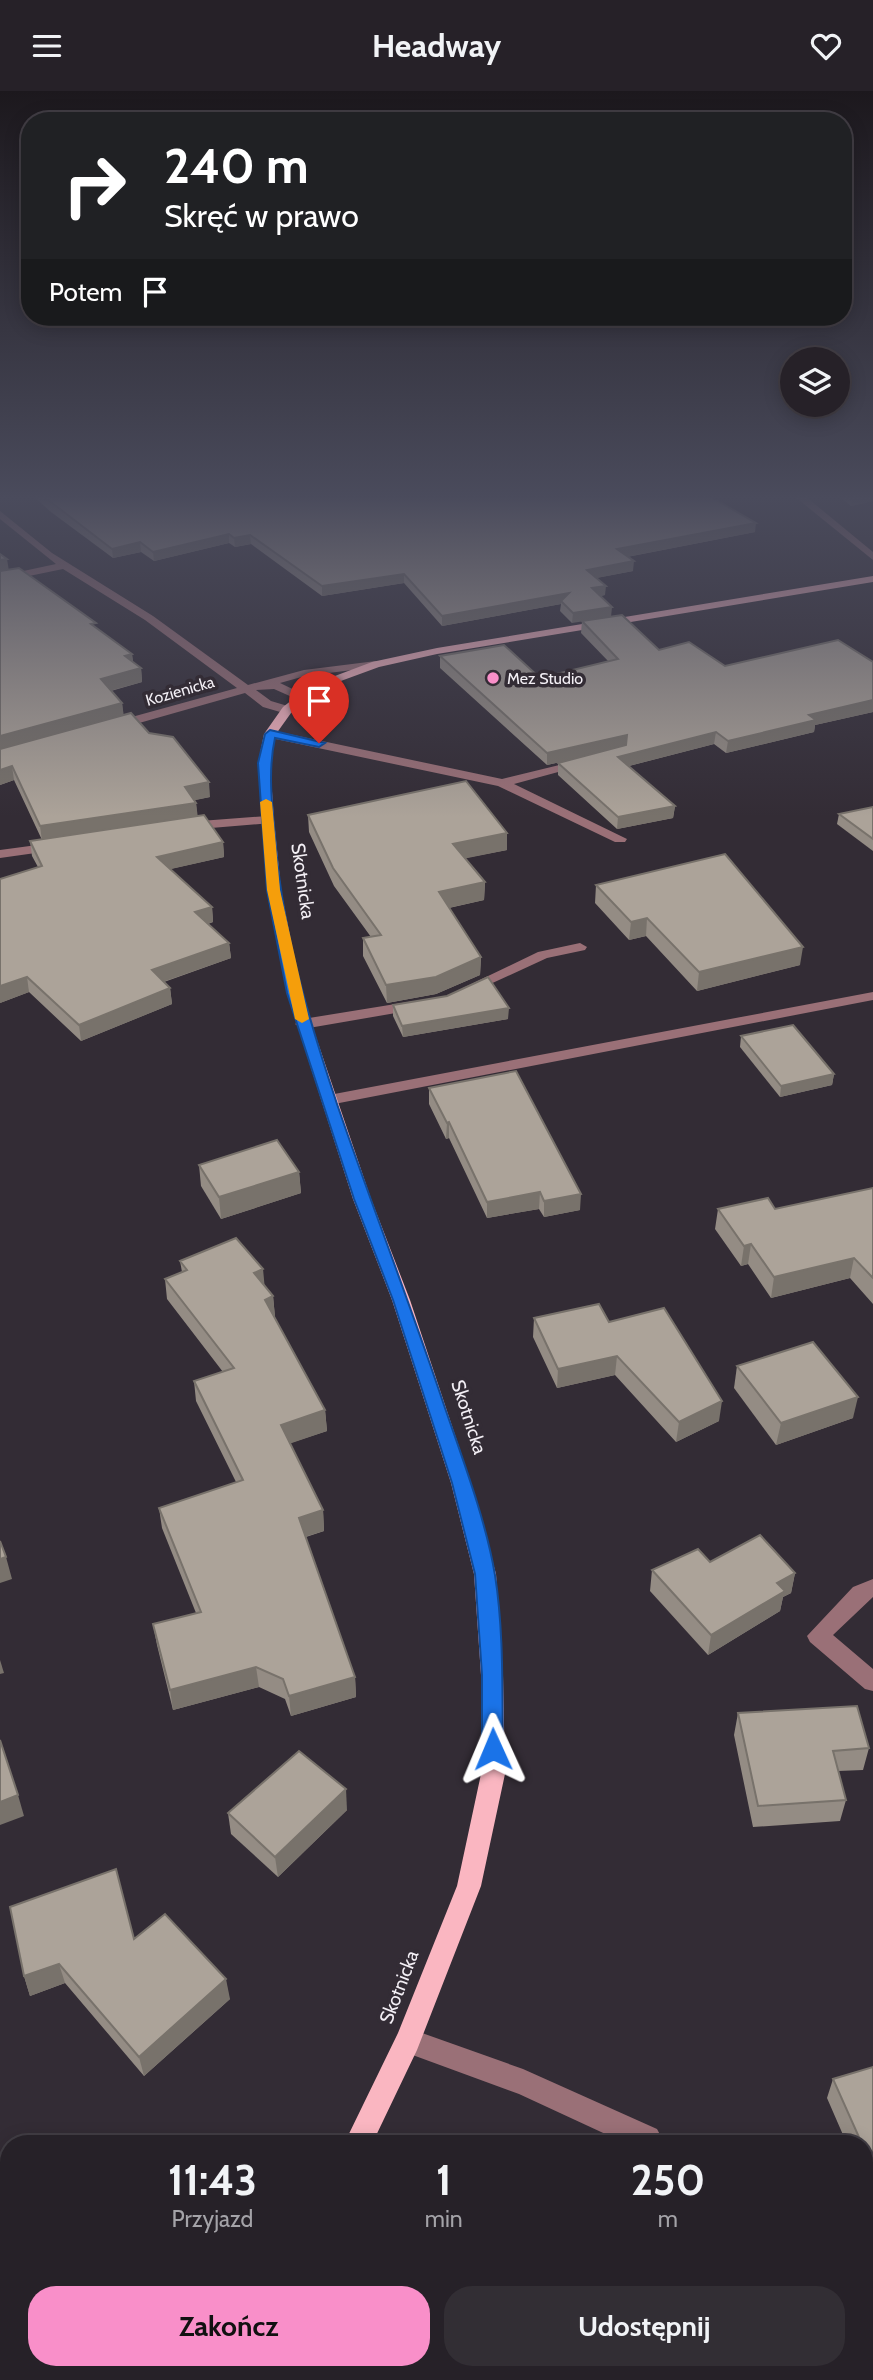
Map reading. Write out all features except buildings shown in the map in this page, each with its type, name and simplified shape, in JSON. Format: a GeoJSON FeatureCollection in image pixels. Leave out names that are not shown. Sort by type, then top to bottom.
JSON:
{"type":"FeatureCollection","features":[{"type":"Feature","properties":{"kind":"main road","name":"Skotnicka"},"geometry":{"type":"LineString","coordinates":[[362,2135],[408,2041],[469,1886],[493,1774],[492,1675],[485,1574],[461,1483],[401,1300],[362,1199],[294,993],[274,890],[267,820],[264,763],[270,734],[287,709],[315,687],[376,664],[437,651],[740,603]]}},
{"type":"Feature","properties":{"kind":"street"},"geometry":{"type":"LineString","coordinates":[[124,603],[149,618],[267,704],[287,709]]}},
{"type":"Feature","properties":{"kind":"street"},"geometry":{"type":"LineString","coordinates":[[247,688],[304,673],[376,664]]}},
{"type":"Feature","properties":{"kind":"street"},"geometry":{"type":"LineString","coordinates":[[264,684],[278,686],[301,697]]}},
{"type":"Feature","properties":{"kind":"street","name":"Kozienicka"},"geometry":{"type":"LineString","coordinates":[[106,728],[247,688]]}},
{"type":"Feature","properties":{"kind":"street"},"geometry":{"type":"LineString","coordinates":[[270,734],[502,783],[620,839]]}},
{"type":"Feature","properties":{"kind":"street"},"geometry":{"type":"LineString","coordinates":[[502,783],[594,759]]}},
{"type":"Feature","properties":{"kind":"street"},"geometry":{"type":"LineString","coordinates":[[169,829],[208,823],[267,820]]}},
{"type":"Feature","properties":{"kind":"street"},"geometry":{"type":"LineString","coordinates":[[0,854],[65,845]]}},
{"type":"Feature","properties":{"kind":"street"},"geometry":{"type":"LineString","coordinates":[[453,996],[543,955],[580,947]]}},
{"type":"Feature","properties":{"kind":"street"},"geometry":{"type":"LineString","coordinates":[[329,1100],[873,996]]}},
{"type":"Feature","properties":{"kind":"street"},"geometry":{"type":"LineString","coordinates":[[303,1024],[427,1003]]}},
{"type":"Feature","properties":{"kind":"street"},"geometry":{"type":"LineString","coordinates":[[873,1588],[862,1593],[818,1636],[873,1682]]}},
{"type":"Feature","properties":{"kind":"street"},"geometry":{"type":"LineString","coordinates":[[408,2041],[523,2082],[638,2135]]}},
{"type":"Feature","properties":{"kind":"slow traffic"},"geometry":{"type":"LineString","coordinates":[[266,802],[274,890],[294,993],[302,1019]]}},
{"type":"Feature","properties":{"kind":"place","name":"Mez Studio"},"geometry":{"type":"Point","coordinates":[493,678]}},
{"type":"Feature","properties":{"kind":"route"},"geometry":{"type":"LineString","coordinates":[[319,743],[270,734],[264,763],[274,890],[294,993],[303,1024],[362,1199],[401,1300],[461,1483],[485,1574],[492,1675],[493,1749]]}}]}
